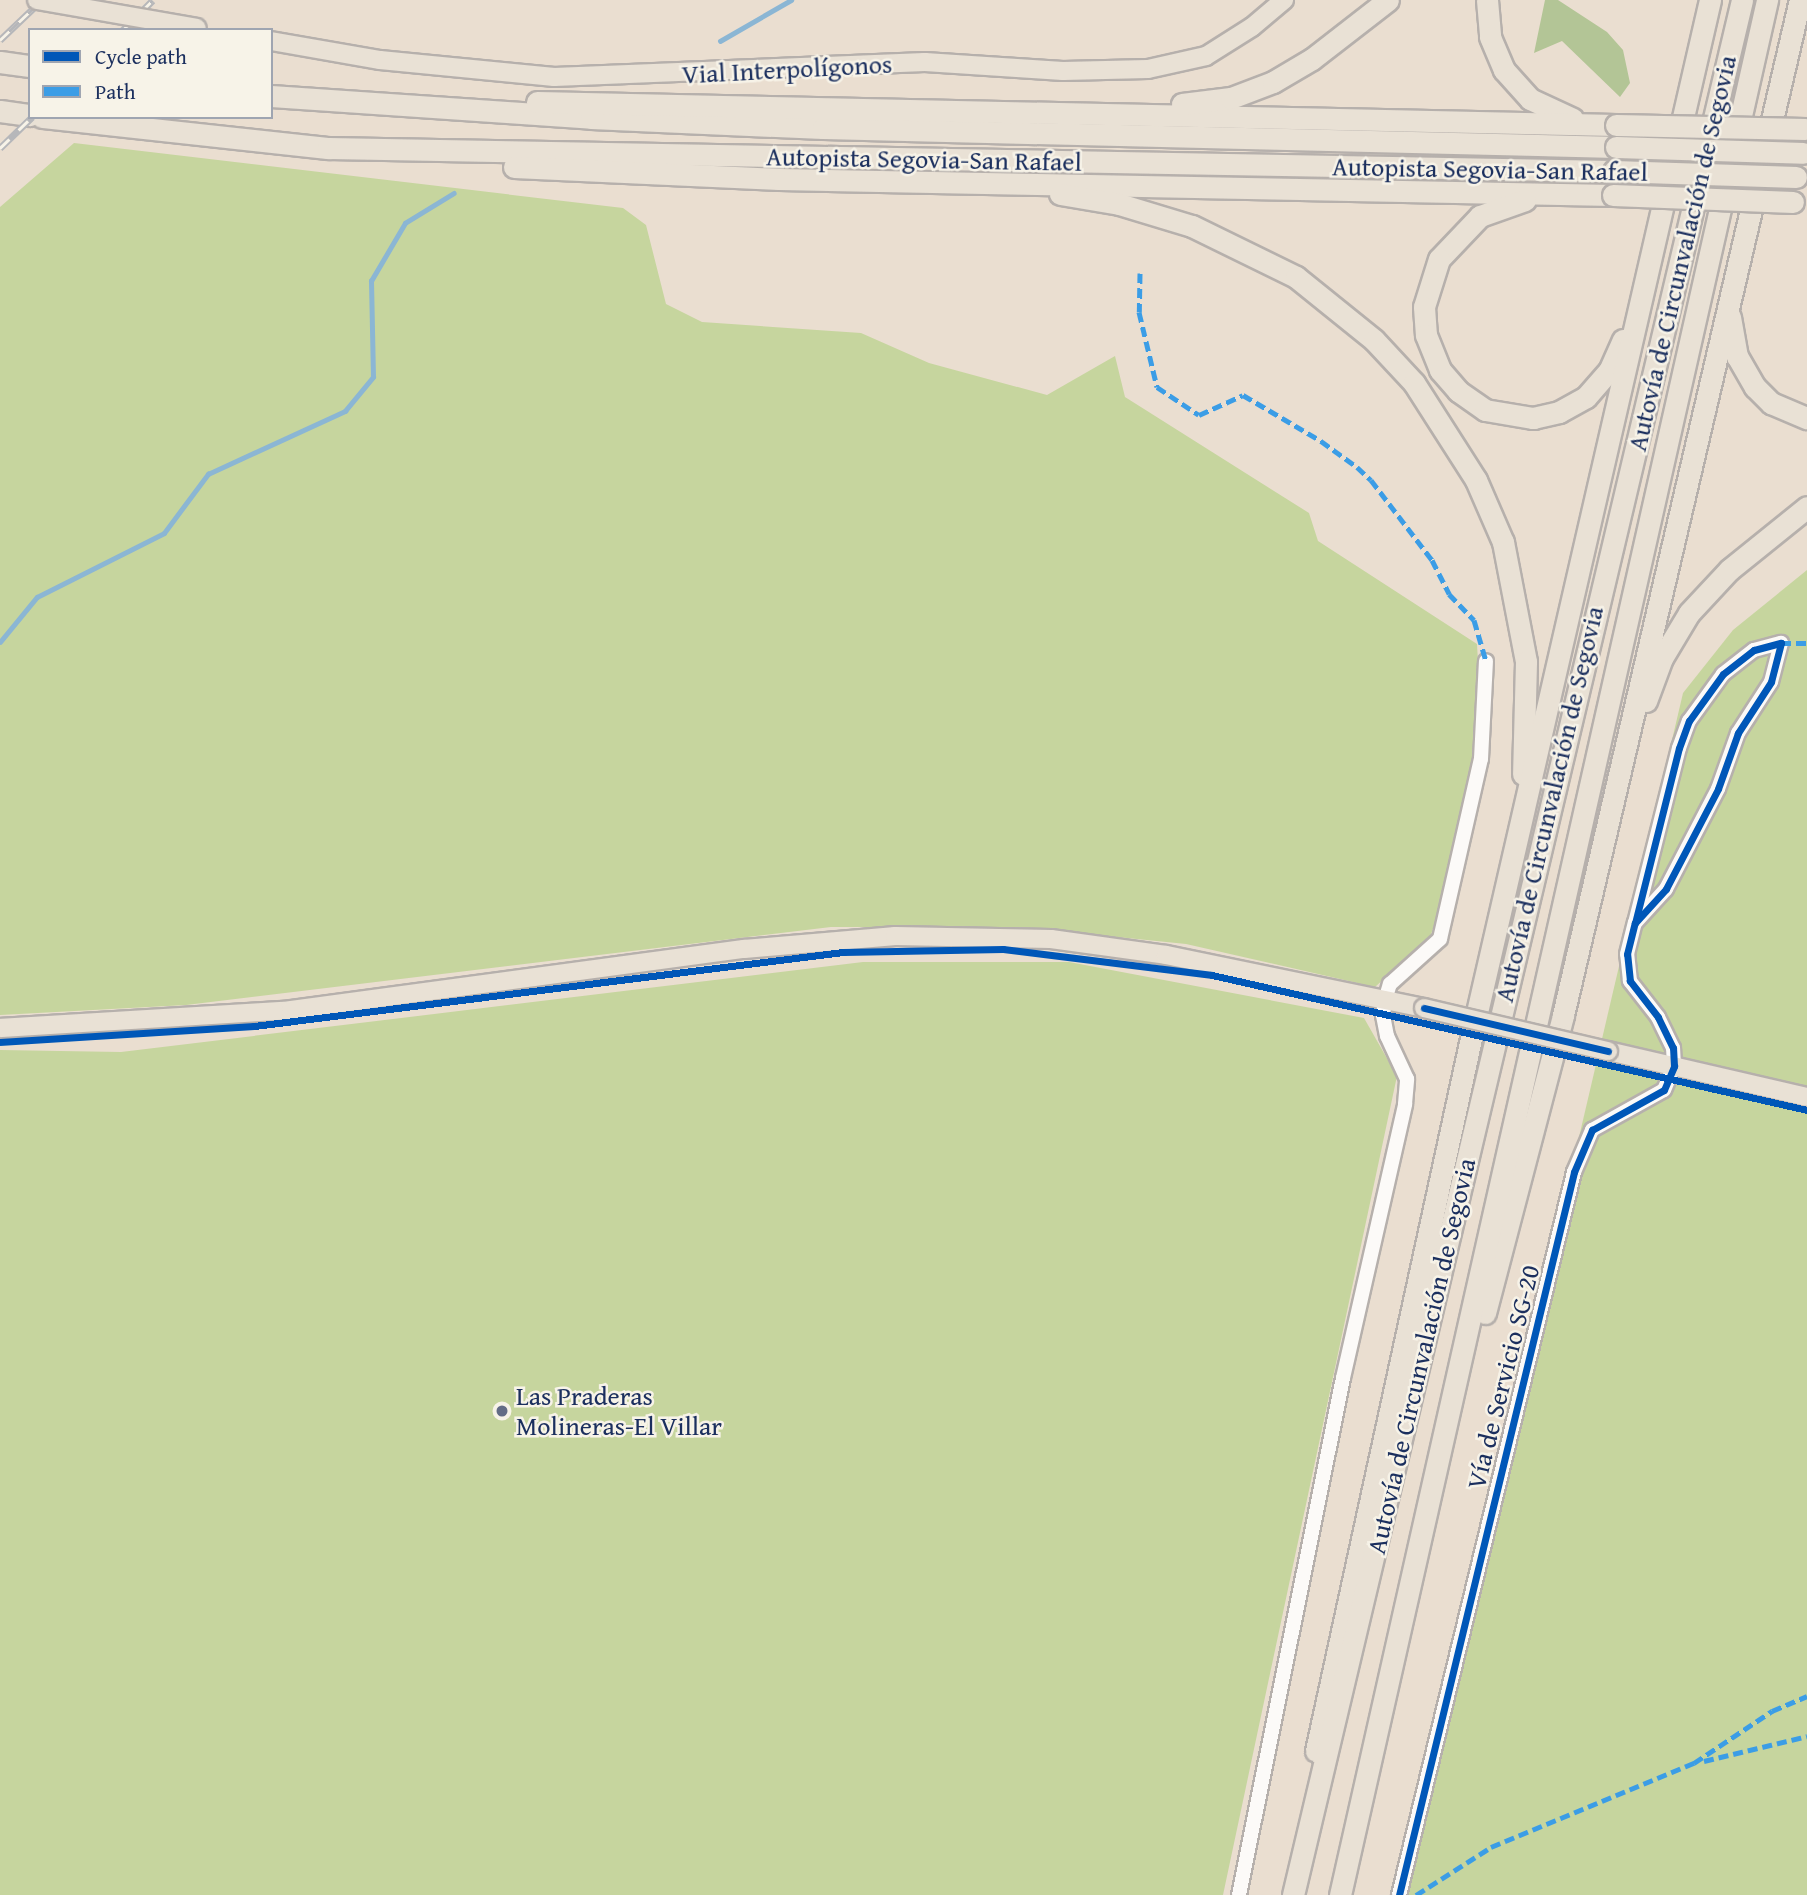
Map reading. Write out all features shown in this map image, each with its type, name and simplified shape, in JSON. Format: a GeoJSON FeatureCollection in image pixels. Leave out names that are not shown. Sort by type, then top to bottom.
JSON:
{"type":"FeatureCollection","features":[{"type":"Feature","properties":{"kind":"highway"},"geometry":{"type":"LineString","coordinates":[[1273,82],[1376,0]]}},
{"type":"Feature","properties":{"kind":"highway"},"geometry":{"type":"LineString","coordinates":[[1023,112],[1210,101],[1273,82],[1312,59],[1388,0]]}},
{"type":"Feature","properties":{"kind":"highway"},"geometry":{"type":"LineString","coordinates":[[1487,0],[1495,53],[1517,86],[1560,115],[1616,125]]}},
{"type":"Feature","properties":{"kind":"highway"},"geometry":{"type":"LineString","coordinates":[[1697,55],[1702,0]]}},
{"type":"Feature","properties":{"kind":"highway"},"geometry":{"type":"LineString","coordinates":[[1292,1895],[1338,1641],[1484,982],[1710,0]]}},
{"type":"Feature","properties":{"kind":"highway","name":"Autovía de Circunvalación de Segovia"},"geometry":{"type":"LineString","coordinates":[[1292,1895],[1742,0]]}},
{"type":"Feature","properties":{"kind":"highway","name":"Autovía de Circunvalación de Segovia"},"geometry":{"type":"LineString","coordinates":[[1340,1895],[1399,1643],[1767,0]]}},
{"type":"Feature","properties":{"kind":"highway"},"geometry":{"type":"LineString","coordinates":[[1399,1643],[1542,1096],[1800,0]]}},
{"type":"Feature","properties":{"kind":"highway"},"geometry":{"type":"LineString","coordinates":[[0,62],[28,66]]}},
{"type":"Feature","properties":{"kind":"highway","name":"Autopista Segovia-San Rafael"},"geometry":{"type":"LineString","coordinates":[[273,96],[347,103],[823,128],[1805,153]]}},
{"type":"Feature","properties":{"kind":"highway"},"geometry":{"type":"LineString","coordinates":[[347,103],[569,102],[1806,129]]}},
{"type":"Feature","properties":{"kind":"highway"},"geometry":{"type":"LineString","coordinates":[[0,111],[28,115]]}},
{"type":"Feature","properties":{"kind":"highway","name":"Autopista Segovia-San Rafael"},"geometry":{"type":"LineString","coordinates":[[54,119],[104,127],[328,148],[1614,171],[1801,177]]}},
{"type":"Feature","properties":{"kind":"highway"},"geometry":{"type":"LineString","coordinates":[[328,148],[552,169],[862,181],[1613,195],[1800,202]]}},
{"type":"Feature","properties":{"kind":"highway"},"geometry":{"type":"LineString","coordinates":[[862,181],[1072,194],[1192,226],[1296,277],[1374,340],[1414,383],[1476,480],[1503,542],[1526,662],[1523,778],[1484,982]]}},
{"type":"Feature","properties":{"kind":"highway"},"geometry":{"type":"LineString","coordinates":[[1577,195],[1539,197],[1490,211],[1458,234],[1439,259],[1426,292],[1426,335],[1440,370],[1458,391],[1485,410],[1521,418],[1572,407],[1609,371],[1648,269]]}},
{"type":"Feature","properties":{"kind":"highway"},"geometry":{"type":"LineString","coordinates":[[1739,255],[1730,319],[1742,368],[1771,403],[1807,418]]}},
{"type":"Feature","properties":{"kind":"highway"},"geometry":{"type":"LineString","coordinates":[[1605,826],[1651,686],[1675,635],[1708,591],[1807,507]]}},
{"type":"Feature","properties":{"kind":"main road"},"geometry":{"type":"LineString","coordinates":[[37,0],[195,28]]}},
{"type":"Feature","properties":{"kind":"main road","name":"Vial Interpolígonos"},"geometry":{"type":"LineString","coordinates":[[273,41],[380,60],[554,77],[925,62],[1063,71],[1148,69],[1206,55],[1252,27],[1284,0]]}},
{"type":"Feature","properties":{"kind":"main road"},"geometry":{"type":"LineString","coordinates":[[0,1028],[291,1010],[769,946],[895,936],[1051,939],[1166,955],[1424,1008],[1807,1097]]}},
{"type":"Feature","properties":{"kind":"street"},"geometry":{"type":"LineString","coordinates":[[1635,923],[1666,889],[1707,812],[1738,733],[1771,682],[1782,643],[1742,657],[1709,689],[1689,721],[1635,923],[1627,954],[1630,981],[1658,1017],[1673,1048],[1674,1066]]}},
{"type":"Feature","properties":{"kind":"street"},"geometry":{"type":"LineString","coordinates":[[1239,1895],[1340,1392],[1405,1104],[1408,1079],[1387,1036],[1383,1015],[1385,1000],[1390,984],[1440,939],[1481,759],[1486,661]]}},
{"type":"Feature","properties":{"kind":"street","name":"Vía de Servicio SG-20"},"geometry":{"type":"LineString","coordinates":[[1399,1895],[1574,1172],[1592,1130],[1664,1090],[1674,1066]]}},
{"type":"Feature","properties":{"kind":"green space"},"geometry":{"type":"Polygon","coordinates":[[[1545,0],[1558,0],[1607,32],[1623,50],[1630,83],[1620,97],[1562,41],[1534,53],[1545,0]]]}},
{"type":"Feature","properties":{"kind":"green space"},"geometry":{"type":"Polygon","coordinates":[[[74,143],[623,208],[646,225],[666,304],[702,322],[861,333],[929,363],[1047,395],[1115,356],[1125,397],[1309,513],[1318,541],[1477,644],[1482,732],[1444,898],[1430,937],[1375,987],[1186,944],[1019,927],[831,927],[186,1005],[0,1015],[0,207],[74,143]]]}},
{"type":"Feature","properties":{"kind":"green space"},"geometry":{"type":"Polygon","coordinates":[[[1807,570],[1807,1895],[1405,1895],[1413,1846],[1683,693],[1733,630],[1807,570]]]}},
{"type":"Feature","properties":{"kind":"green space"},"geometry":{"type":"Polygon","coordinates":[[[863,962],[1069,962],[1364,1018],[1397,1076],[1223,1895],[0,1895],[0,1050],[121,1052],[863,962]]]}},
{"type":"Feature","properties":{"kind":"waterway"},"geometry":{"type":"LineString","coordinates":[[720,41],[791,0]]}},
{"type":"Feature","properties":{"kind":"waterway"},"geometry":{"type":"LineString","coordinates":[[0,642],[37,597],[164,533],[208,474],[345,411],[373,377],[371,281],[405,223],[454,193]]}},
{"type":"Feature","properties":{"kind":"railway"},"geometry":{"type":"LineString","coordinates":[[0,40],[42,0]]}},
{"type":"Feature","properties":{"kind":"railway"},"geometry":{"type":"LineString","coordinates":[[125,28],[153,0]]}},
{"type":"Feature","properties":{"kind":"railway"},"geometry":{"type":"LineString","coordinates":[[0,148],[30,119]]}},
{"type":"Feature","properties":{"kind":"marked path"},"geometry":{"type":"LineString","coordinates":[[1140,273],[1139,312],[1157,387],[1199,415],[1243,395],[1321,441],[1357,467],[1371,480],[1432,560],[1449,594],[1474,620],[1486,661]]}},
{"type":"Feature","properties":{"kind":"marked path"},"geometry":{"type":"LineString","coordinates":[[1781,643],[1807,643]]}},
{"type":"Feature","properties":{"kind":"marked path"},"geometry":{"type":"LineString","coordinates":[[1416,1895],[1491,1847],[1694,1763],[1772,1711],[1807,1696]]}},
{"type":"Feature","properties":{"kind":"marked path"},"geometry":{"type":"LineString","coordinates":[[1704,1761],[1807,1736]]}},
{"type":"Feature","properties":{"kind":"cycle path"},"geometry":{"type":"LineString","coordinates":[[1399,1895],[1574,1172],[1592,1130],[1664,1090],[1674,1066],[1673,1048],[1658,1017],[1630,981],[1627,954],[1679,748],[1689,721],[1723,674],[1754,650],[1781,643],[1771,682],[1738,733],[1718,789],[1666,889],[1635,923]]}},
{"type":"Feature","properties":{"kind":"cycle path"},"geometry":{"type":"LineString","coordinates":[[0,1042],[254,1026],[843,952],[1003,949],[1212,975],[1807,1110]]}},
{"type":"Feature","properties":{"kind":"cycle path"},"geometry":{"type":"LineString","coordinates":[[1424,1008],[1608,1051]]}},
{"type":"Feature","properties":{"kind":"place","name":"Las Praderas Molineras-El Villar"},"geometry":{"type":"Point","coordinates":[502,1411]}}]}
